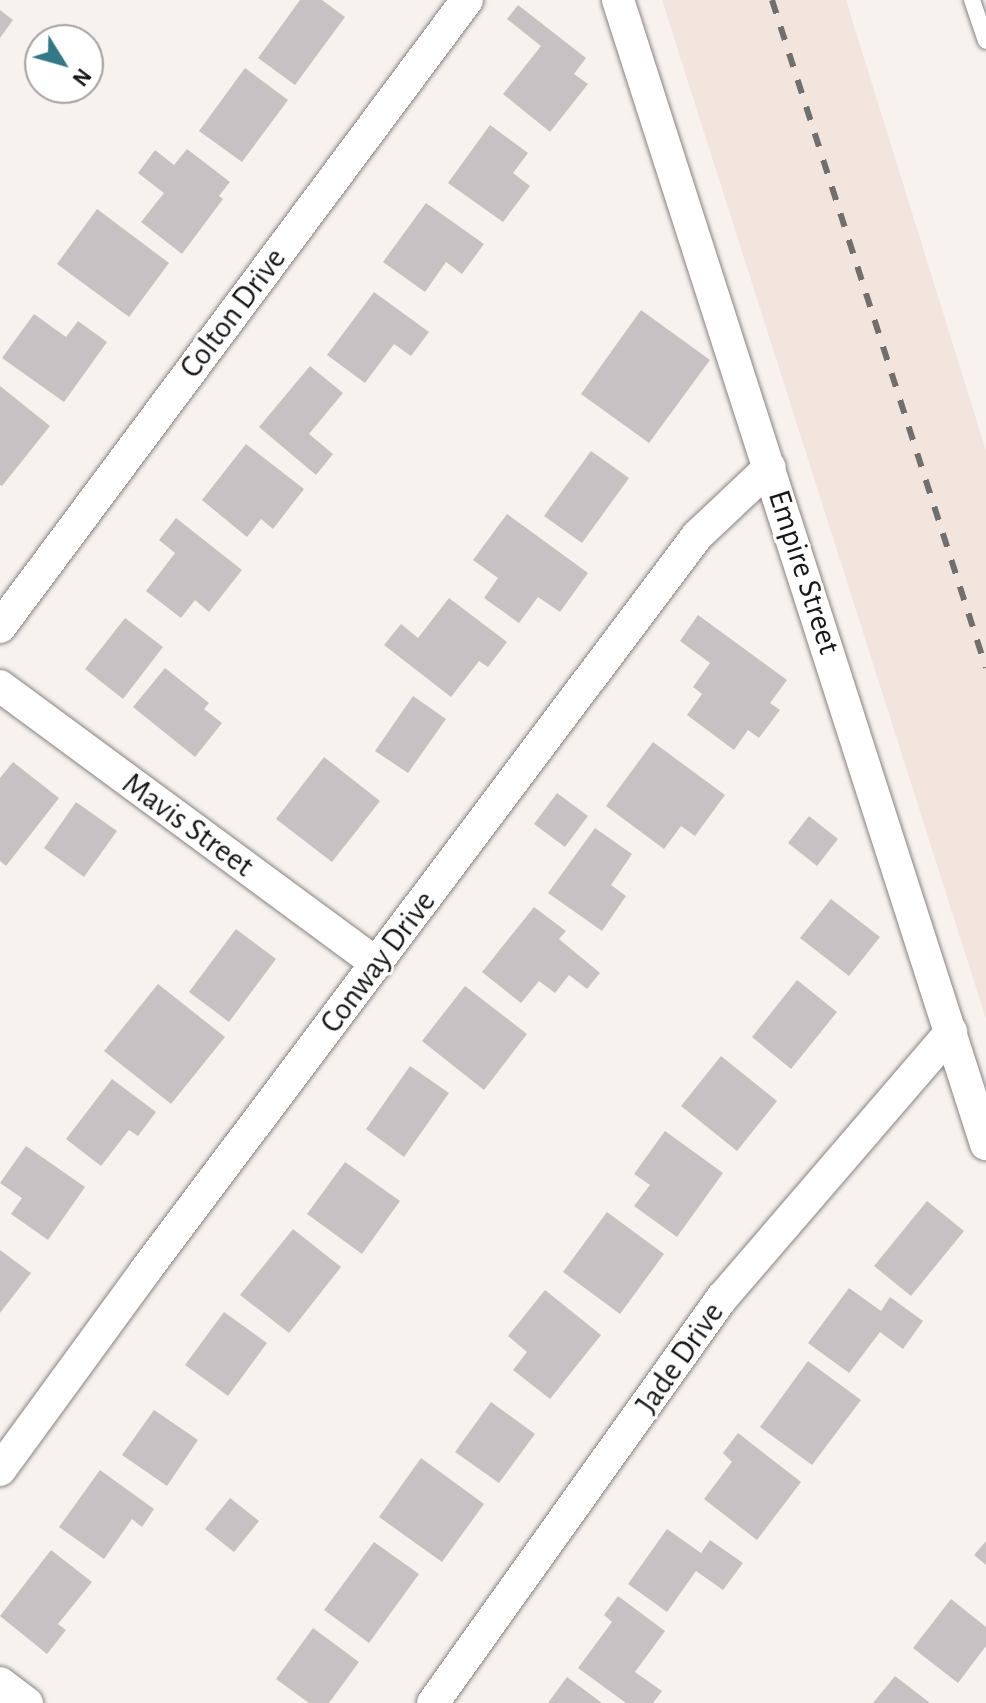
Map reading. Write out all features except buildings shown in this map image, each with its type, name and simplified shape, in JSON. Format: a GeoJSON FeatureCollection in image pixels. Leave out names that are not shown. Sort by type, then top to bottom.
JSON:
{"type":"FeatureCollection","features":[{"type":"Feature","properties":{"kind":"street","name":"Colton Drive"},"geometry":{"type":"LineString","coordinates":[[0,627],[467,0]]}},
{"type":"Feature","properties":{"kind":"street","name":"Empire Street"},"geometry":{"type":"LineString","coordinates":[[618,0],[986,1144]]}},
{"type":"Feature","properties":{"kind":"street","name":"Conway Drive"},"geometry":{"type":"LineString","coordinates":[[0,1470],[697,536],[770,467]]}},
{"type":"Feature","properties":{"kind":"street","name":"Mavis Street"},"geometry":{"type":"LineString","coordinates":[[0,686],[377,964]]}},
{"type":"Feature","properties":{"kind":"street","name":"Jade Drive"},"geometry":{"type":"LineString","coordinates":[[433,1703],[723,1297],[951,1032]]}},
{"type":"Feature","properties":{"kind":"street"},"geometry":{"type":"LineString","coordinates":[[0,1683],[27,1703]]}},
{"type":"Feature","properties":{"kind":"lane"},"geometry":{"type":"LineString","coordinates":[[972,0],[986,41]]}},
{"type":"Feature","properties":{"kind":"shaded area"},"geometry":{"type":"Polygon","coordinates":[[[662,0],[846,0],[986,451],[986,1019],[662,0]]]}},
{"type":"Feature","properties":{"kind":"railway"},"geometry":{"type":"LineString","coordinates":[[772,0],[986,668]]}}]}
